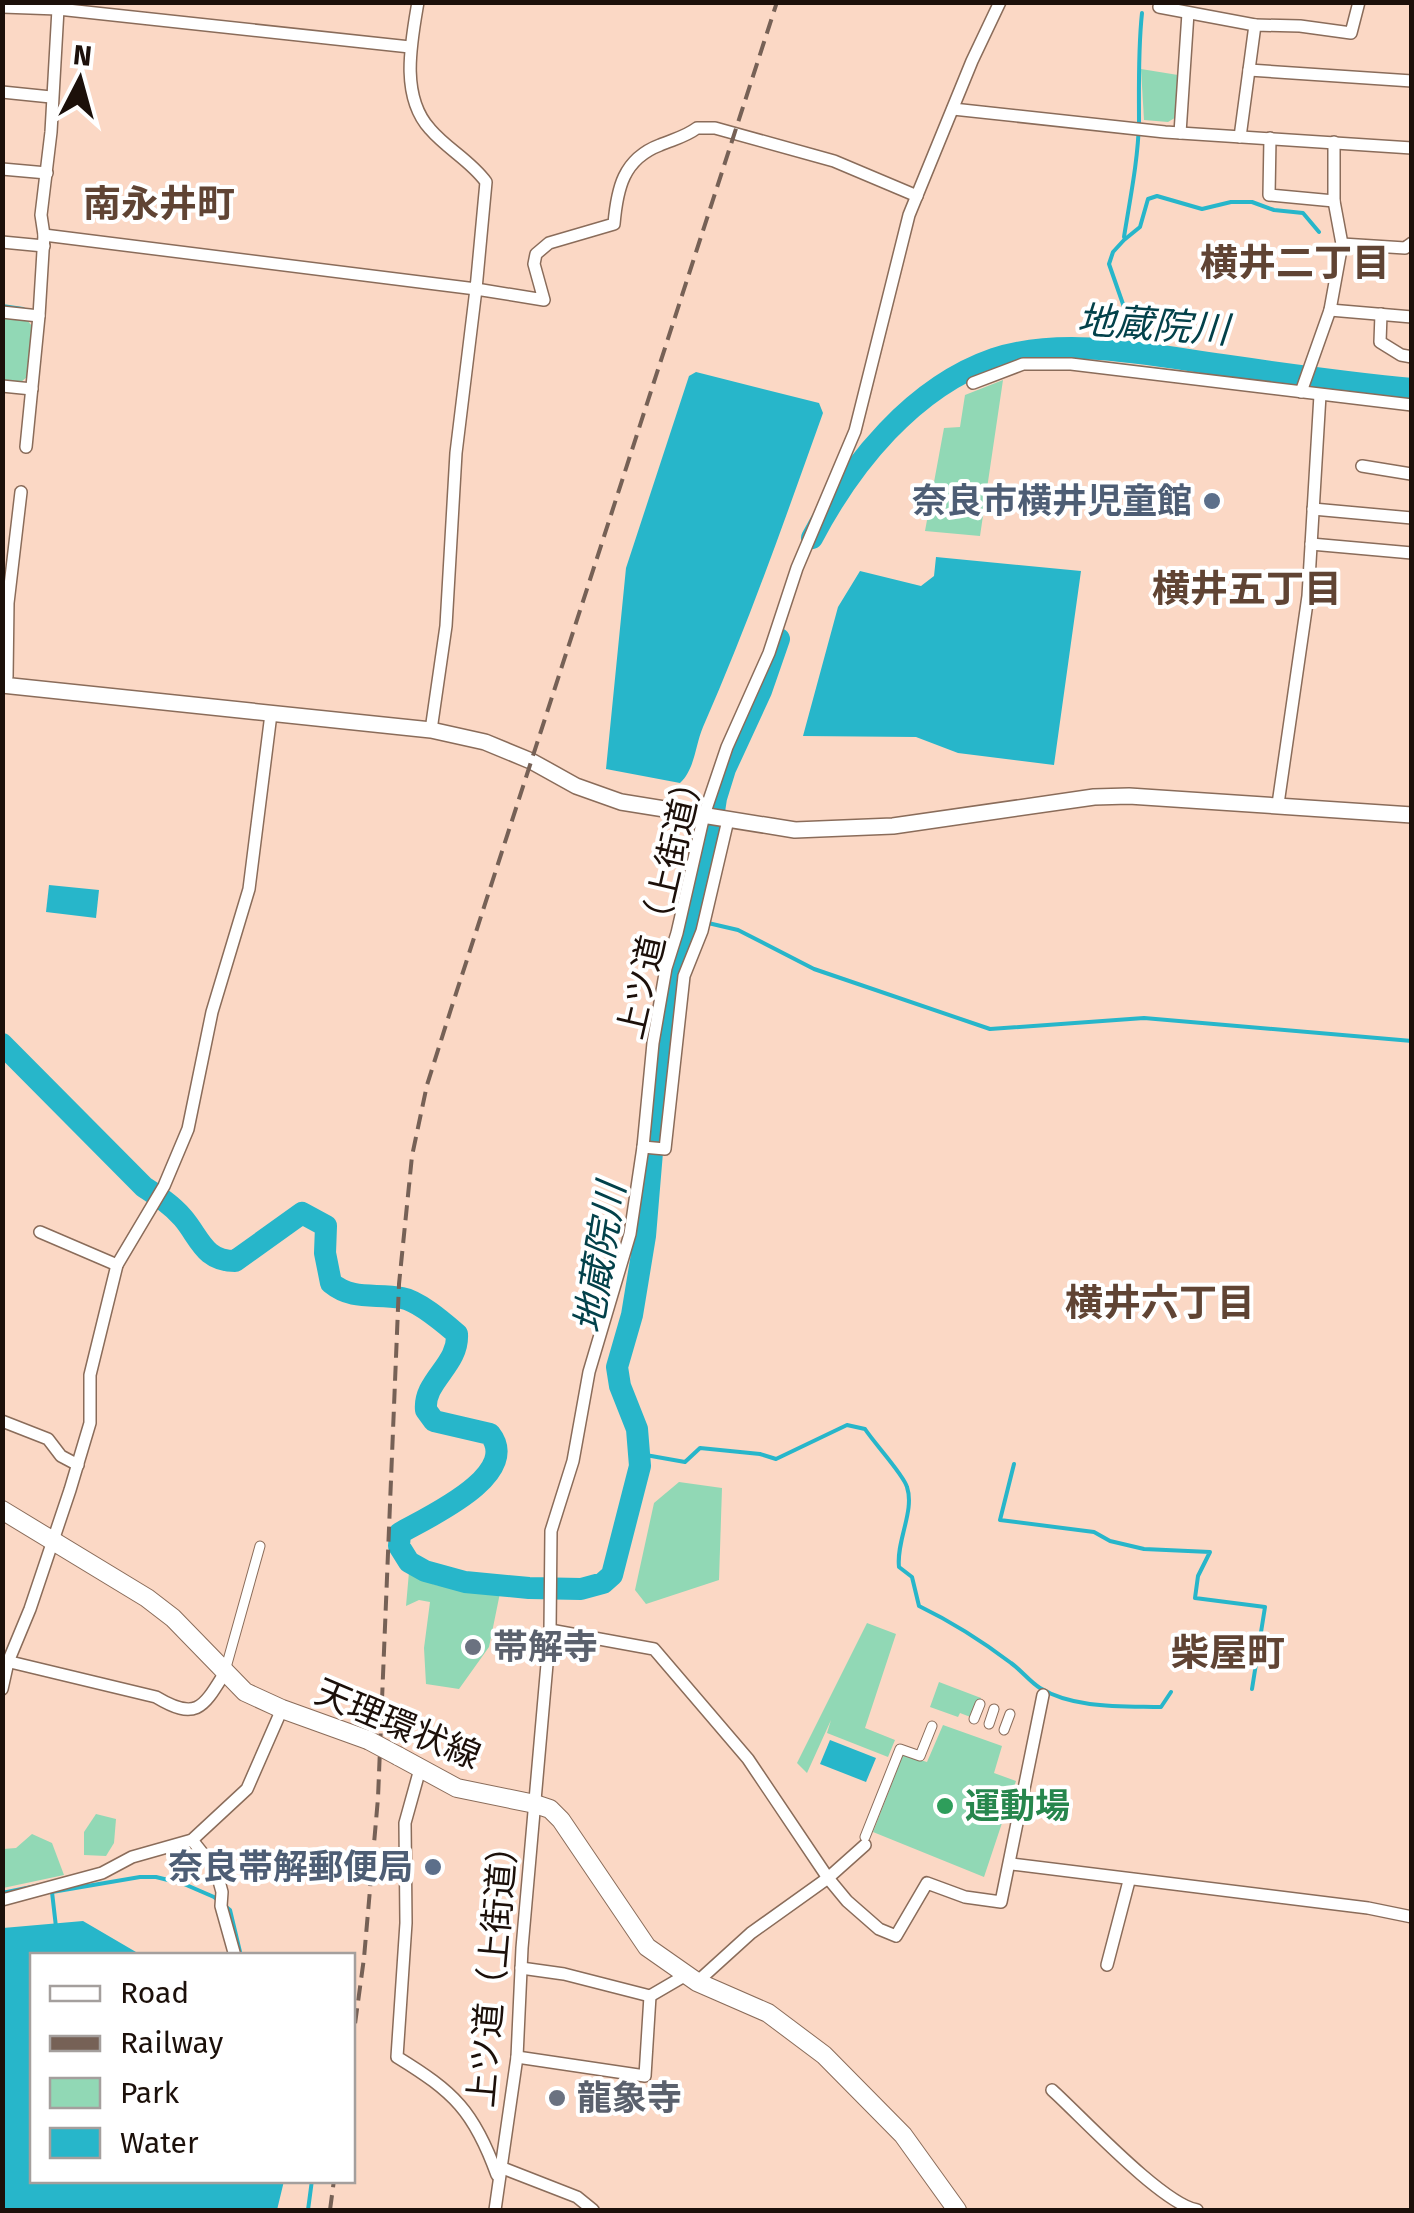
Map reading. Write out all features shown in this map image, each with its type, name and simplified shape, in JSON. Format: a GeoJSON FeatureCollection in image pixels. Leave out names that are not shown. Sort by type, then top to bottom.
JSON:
{"type":"FeatureCollection","features":[{"type":"Feature","properties":{"kind":"main road","name":"天理環状線"},"geometry":{"type":"LineString","coordinates":[[2,1510],[54,1539],[174,1618],[245,1692],[282,1710],[368,1740],[476,1794],[535,1804]]}},
{"type":"Feature","properties":{"kind":"main road"},"geometry":{"type":"LineString","coordinates":[[535,1804],[550,1809],[562,1820],[647,1948],[691,1979],[768,2013],[824,2055],[903,2135],[958,2210]]}},
{"type":"Feature","properties":{"kind":"street"},"geometry":{"type":"LineString","coordinates":[[418,2],[410,47],[414,102],[428,128],[486,182],[456,453],[446,626],[431,730]]}},
{"type":"Feature","properties":{"kind":"street","name":"上ツ道（上街道）"},"geometry":{"type":"LineString","coordinates":[[495,2210],[517,2056],[550,1630],[552,1530],[573,1460],[589,1372],[630,1234],[645,1148],[659,1001],[704,815],[727,747],[770,654],[797,568],[855,431],[899,252],[917,196],[1000,2]]}},
{"type":"Feature","properties":{"kind":"street"},"geometry":{"type":"LineString","coordinates":[[1160,2],[1160,8],[1255,25],[1351,33],[1359,2]]}},
{"type":"Feature","properties":{"kind":"street"},"geometry":{"type":"LineString","coordinates":[[2,7],[54,7],[410,47]]}},
{"type":"Feature","properties":{"kind":"street"},"geometry":{"type":"LineString","coordinates":[[26,448],[44,240],[41,216],[47,173],[54,7]]}},
{"type":"Feature","properties":{"kind":"street"},"geometry":{"type":"LineString","coordinates":[[1180,133],[1188,12]]}},
{"type":"Feature","properties":{"kind":"street"},"geometry":{"type":"LineString","coordinates":[[1240,136],[1255,25]]}},
{"type":"Feature","properties":{"kind":"street"},"geometry":{"type":"LineString","coordinates":[[1249,70],[1412,81]]}},
{"type":"Feature","properties":{"kind":"street"},"geometry":{"type":"LineString","coordinates":[[2,92],[51,97]]}},
{"type":"Feature","properties":{"kind":"street"},"geometry":{"type":"LineString","coordinates":[[953,109],[1180,133],[1412,148]]}},
{"type":"Feature","properties":{"kind":"street"},"geometry":{"type":"LineString","coordinates":[[2,242],[44,240],[544,300],[534,264],[536,254],[550,243],[614,224],[618,188],[626,171],[644,153],[687,136],[696,128],[715,128],[834,161],[917,196]]}},
{"type":"Feature","properties":{"kind":"street"},"geometry":{"type":"LineString","coordinates":[[1270,138],[1269,194],[1334,201]]}},
{"type":"Feature","properties":{"kind":"street"},"geometry":{"type":"LineString","coordinates":[[1303,386],[1330,310],[1342,244],[1334,201],[1334,142]]}},
{"type":"Feature","properties":{"kind":"street"},"geometry":{"type":"LineString","coordinates":[[2,169],[47,173]]}},
{"type":"Feature","properties":{"kind":"street"},"geometry":{"type":"LineString","coordinates":[[1342,244],[1409,247]]}},
{"type":"Feature","properties":{"kind":"street"},"geometry":{"type":"LineString","coordinates":[[1330,310],[1412,317]]}},
{"type":"Feature","properties":{"kind":"street"},"geometry":{"type":"LineString","coordinates":[[2,312],[39,316]]}},
{"type":"Feature","properties":{"kind":"street"},"geometry":{"type":"LineString","coordinates":[[1381,314],[1380,342],[1400,355],[1412,356]]}},
{"type":"Feature","properties":{"kind":"street"},"geometry":{"type":"LineString","coordinates":[[973,384],[1023,364],[1071,364],[1303,386],[1320,395],[1412,405]]}},
{"type":"Feature","properties":{"kind":"street"},"geometry":{"type":"LineString","coordinates":[[2,386],[32,389]]}},
{"type":"Feature","properties":{"kind":"street"},"geometry":{"type":"LineString","coordinates":[[1278,804],[1308,596],[1320,395]]}},
{"type":"Feature","properties":{"kind":"street"},"geometry":{"type":"LineString","coordinates":[[1362,466],[1411,472],[1412,486]]}},
{"type":"Feature","properties":{"kind":"street"},"geometry":{"type":"LineString","coordinates":[[21,492],[8,603],[5,682],[431,730],[484,742],[530,760],[576,786],[621,802],[795,830],[851,830],[1094,797],[1168,796],[1412,815]]}},
{"type":"Feature","properties":{"kind":"street"},"geometry":{"type":"LineString","coordinates":[[1313,508],[1412,518]]}},
{"type":"Feature","properties":{"kind":"street"},"geometry":{"type":"LineString","coordinates":[[1311,544],[1412,553]]}},
{"type":"Feature","properties":{"kind":"street"},"geometry":{"type":"LineString","coordinates":[[2,1688],[6,1661],[54,1539],[90,1423],[90,1375],[116,1265],[164,1186],[188,1129],[212,1012],[249,889],[271,714]]}},
{"type":"Feature","properties":{"kind":"street"},"geometry":{"type":"LineString","coordinates":[[645,1148],[665,1149],[684,976],[702,931],[728,820]]}},
{"type":"Feature","properties":{"kind":"street"},"geometry":{"type":"LineString","coordinates":[[40,1232],[116,1265]]}},
{"type":"Feature","properties":{"kind":"street"},"geometry":{"type":"LineString","coordinates":[[2,1421],[48,1439],[61,1456],[78,1465]]}},
{"type":"Feature","properties":{"kind":"street"},"geometry":{"type":"LineString","coordinates":[[6,1661],[156,1697],[171,1706],[194,1711],[204,1705],[224,1674],[260,1546]]}},
{"type":"Feature","properties":{"kind":"street"},"geometry":{"type":"LineString","coordinates":[[550,1630],[654,1649],[748,1759],[828,1878],[866,1919],[896,1936],[927,1883],[965,1897],[1001,1902],[1012,1864],[1043,1695]]}},
{"type":"Feature","properties":{"kind":"street"},"geometry":{"type":"LineString","coordinates":[[974,1719],[980,1704]]}},
{"type":"Feature","properties":{"kind":"street"},"geometry":{"type":"LineString","coordinates":[[989,1724],[994,1709]]}},
{"type":"Feature","properties":{"kind":"street"},"geometry":{"type":"LineString","coordinates":[[2,1900],[102,1874],[132,1857],[192,1840],[247,1789],[282,1710]]}},
{"type":"Feature","properties":{"kind":"street"},"geometry":{"type":"LineString","coordinates":[[1004,1730],[1010,1714]]}},
{"type":"Feature","properties":{"kind":"street"},"geometry":{"type":"LineString","coordinates":[[521,1968],[564,1974],[650,1996],[691,1979],[828,1878],[865,1841],[900,1749],[920,1756],[932,1726]]}},
{"type":"Feature","properties":{"kind":"street"},"geometry":{"type":"LineString","coordinates":[[420,1769],[404,1823],[406,1923],[397,2057],[451,2094],[470,2115],[499,2173],[577,2198],[593,2210]]}},
{"type":"Feature","properties":{"kind":"street"},"geometry":{"type":"LineString","coordinates":[[192,1840],[216,1870],[234,1953]]}},
{"type":"Feature","properties":{"kind":"street"},"geometry":{"type":"LineString","coordinates":[[1012,1864],[1368,1908],[1412,1918]]}},
{"type":"Feature","properties":{"kind":"street"},"geometry":{"type":"LineString","coordinates":[[1108,1965],[1129,1880]]}},
{"type":"Feature","properties":{"kind":"street"},"geometry":{"type":"LineString","coordinates":[[517,2056],[646,2076],[650,1996]]}},
{"type":"Feature","properties":{"kind":"street"},"geometry":{"type":"LineString","coordinates":[[1052,2090],[1094,2134],[1172,2198],[1197,2210]]}},
{"type":"Feature","properties":{"kind":"green space"},"geometry":{"type":"Polygon","coordinates":[[[1141,69],[1178,75],[1178,116],[1168,122],[1144,120],[1141,69]]]}},
{"type":"Feature","properties":{"kind":"green space"},"geometry":{"type":"Polygon","coordinates":[[[2,318],[27,320],[32,326],[27,377],[21,382],[3,380],[2,318]]]}},
{"type":"Feature","properties":{"kind":"green space"},"geometry":{"type":"Polygon","coordinates":[[[1003,380],[980,536],[925,531],[944,428],[960,427],[965,395],[1003,380]]]}},
{"type":"Feature","properties":{"kind":"green space"},"geometry":{"type":"Polygon","coordinates":[[[679,1482],[722,1488],[719,1580],[646,1604],[635,1590],[654,1503],[679,1482]]]}},
{"type":"Feature","properties":{"kind":"green space"},"geometry":{"type":"Polygon","coordinates":[[[409,1572],[435,1585],[500,1593],[489,1647],[459,1689],[426,1684],[424,1648],[430,1602],[419,1600],[406,1606],[409,1572]]]}},
{"type":"Feature","properties":{"kind":"green space"},"geometry":{"type":"Polygon","coordinates":[[[867,1623],[896,1634],[865,1728],[895,1740],[888,1757],[827,1733],[831,1720],[807,1773],[797,1763],[867,1623]]]}},
{"type":"Feature","properties":{"kind":"green space"},"geometry":{"type":"Polygon","coordinates":[[[939,1682],[981,1698],[973,1718],[930,1707],[939,1682]]]}},
{"type":"Feature","properties":{"kind":"green space","name":"運動場"},"geometry":{"type":"Polygon","coordinates":[[[943,1725],[1002,1746],[994,1773],[1016,1781],[984,1877],[873,1832],[903,1755],[927,1762],[943,1725]]]}},
{"type":"Feature","properties":{"kind":"green space"},"geometry":{"type":"Polygon","coordinates":[[[96,1814],[116,1819],[114,1843],[106,1856],[84,1855],[84,1832],[96,1814]]]}},
{"type":"Feature","properties":{"kind":"green space"},"geometry":{"type":"Polygon","coordinates":[[[32,1834],[52,1843],[64,1875],[3,1888],[3,1849],[16,1848],[32,1834]]]}},
{"type":"Feature","properties":{"kind":"water"},"geometry":{"type":"Polygon","coordinates":[[[696,372],[819,403],[823,413],[692,764],[680,783],[606,769],[626,568],[689,376],[696,372]]]}},
{"type":"Feature","properties":{"kind":"water"},"geometry":{"type":"Polygon","coordinates":[[[936,557],[1081,571],[1054,765],[958,753],[916,737],[803,736],[838,607],[860,571],[921,586],[934,576],[936,557]]]}},
{"type":"Feature","properties":{"kind":"water"},"geometry":{"type":"Polygon","coordinates":[[[49,885],[99,890],[96,918],[46,912],[49,885]]]}},
{"type":"Feature","properties":{"kind":"water"},"geometry":{"type":"Polygon","coordinates":[[[830,1740],[876,1758],[866,1782],[820,1764],[830,1740]]]}},
{"type":"Feature","properties":{"kind":"water"},"geometry":{"type":"Polygon","coordinates":[[[83,1921],[136,1952],[30,1953],[30,2183],[284,2183],[277,2210],[3,2210],[3,1928],[83,1921]]]}},
{"type":"Feature","properties":{"kind":"waterway"},"geometry":{"type":"LineString","coordinates":[[1124,237],[1138,137],[1142,13]]}},
{"type":"Feature","properties":{"kind":"waterway"},"geometry":{"type":"LineString","coordinates":[[1104,349],[1120,331],[1124,307],[1109,264],[1113,252],[1140,227],[1148,199],[1157,196],[1202,209],[1252,202],[1274,210],[1303,213],[1319,232]]}},
{"type":"Feature","properties":{"kind":"waterway"},"geometry":{"type":"LineString","coordinates":[[2,306],[23,309]]}},
{"type":"Feature","properties":{"kind":"waterway","name":"地蔵院川"},"geometry":{"type":"LineString","coordinates":[[812,538],[865,456],[911,408],[965,372],[1021,352],[1107,350],[1412,389]]}},
{"type":"Feature","properties":{"kind":"waterway","name":"地蔵院川"},"geometry":{"type":"LineString","coordinates":[[2,1044],[144,1187],[179,1213],[209,1253],[235,1261],[302,1213],[326,1226],[325,1253],[331,1283],[356,1294],[409,1300],[457,1334],[453,1355],[430,1390],[426,1410],[434,1421],[490,1434],[496,1449],[493,1465],[468,1493],[400,1533],[399,1546],[409,1562],[425,1571],[465,1582],[581,1589],[603,1583],[612,1575],[640,1466],[637,1429],[617,1367],[632,1315],[645,1236],[663,1020],[716,798],[779,639]]}},
{"type":"Feature","properties":{"kind":"waterway"},"geometry":{"type":"LineString","coordinates":[[688,920],[699,922]]}},
{"type":"Feature","properties":{"kind":"waterway"},"geometry":{"type":"LineString","coordinates":[[708,923],[738,930],[814,969],[990,1029],[1144,1018],[1412,1041]]}},
{"type":"Feature","properties":{"kind":"waterway"},"geometry":{"type":"LineString","coordinates":[[640,1454],[685,1462],[700,1448],[776,1459],[847,1425],[865,1429],[907,1487],[909,1506],[899,1567],[912,1577],[919,1606],[978,1640],[1053,1695],[1099,1705],[1161,1707],[1171,1692]]}},
{"type":"Feature","properties":{"kind":"waterway"},"geometry":{"type":"LineString","coordinates":[[1014,1464],[1000,1520],[1094,1532],[1110,1541],[1144,1549],[1210,1552],[1198,1576],[1195,1598],[1265,1607],[1252,1689]]}},
{"type":"Feature","properties":{"kind":"waterway"},"geometry":{"type":"LineString","coordinates":[[56,1927],[52,1892],[156,1877],[214,1897],[230,1910],[240,1953]]}},
{"type":"Feature","properties":{"kind":"waterway"},"geometry":{"type":"LineString","coordinates":[[2,1893],[46,1884]]}},
{"type":"Feature","properties":{"kind":"waterway"},"geometry":{"type":"LineString","coordinates":[[308,2210],[312,2183]]}},
{"type":"Feature","properties":{"kind":"railway"},"geometry":{"type":"LineString","coordinates":[[355,2024],[378,1798],[399,1284],[412,1156],[427,1085],[451,1009],[777,2]]}},
{"type":"Feature","properties":{"kind":"railway"},"geometry":{"type":"LineString","coordinates":[[330,2210],[334,2183]]}},
{"type":"Feature","properties":{"kind":"place","name":"奈良市横井児童館"},"geometry":{"type":"Point","coordinates":[1212,501]}},
{"type":"Feature","properties":{"kind":"place","name":"帯解寺"},"geometry":{"type":"Point","coordinates":[473,1647]}},
{"type":"Feature","properties":{"kind":"place","name":"運動場"},"geometry":{"type":"Point","coordinates":[945,1806]}},
{"type":"Feature","properties":{"kind":"place","name":"奈良帯解郵便局"},"geometry":{"type":"Point","coordinates":[433,1867]}},
{"type":"Feature","properties":{"kind":"place","name":"龍象寺"},"geometry":{"type":"Point","coordinates":[557,2098]}},
{"type":"Feature","properties":{"kind":"district","name":"南永井町"},"geometry":{"type":"Point","coordinates":[159,204]}},
{"type":"Feature","properties":{"kind":"district","name":"横井二丁目"},"geometry":{"type":"Point","coordinates":[1295,263]}},
{"type":"Feature","properties":{"kind":"district","name":"横井五丁目"},"geometry":{"type":"Point","coordinates":[1247,589]}},
{"type":"Feature","properties":{"kind":"district","name":"横井六丁目"},"geometry":{"type":"Point","coordinates":[1160,1303]}},
{"type":"Feature","properties":{"kind":"district","name":"柴屋町"},"geometry":{"type":"Point","coordinates":[1228,1653]}}]}
